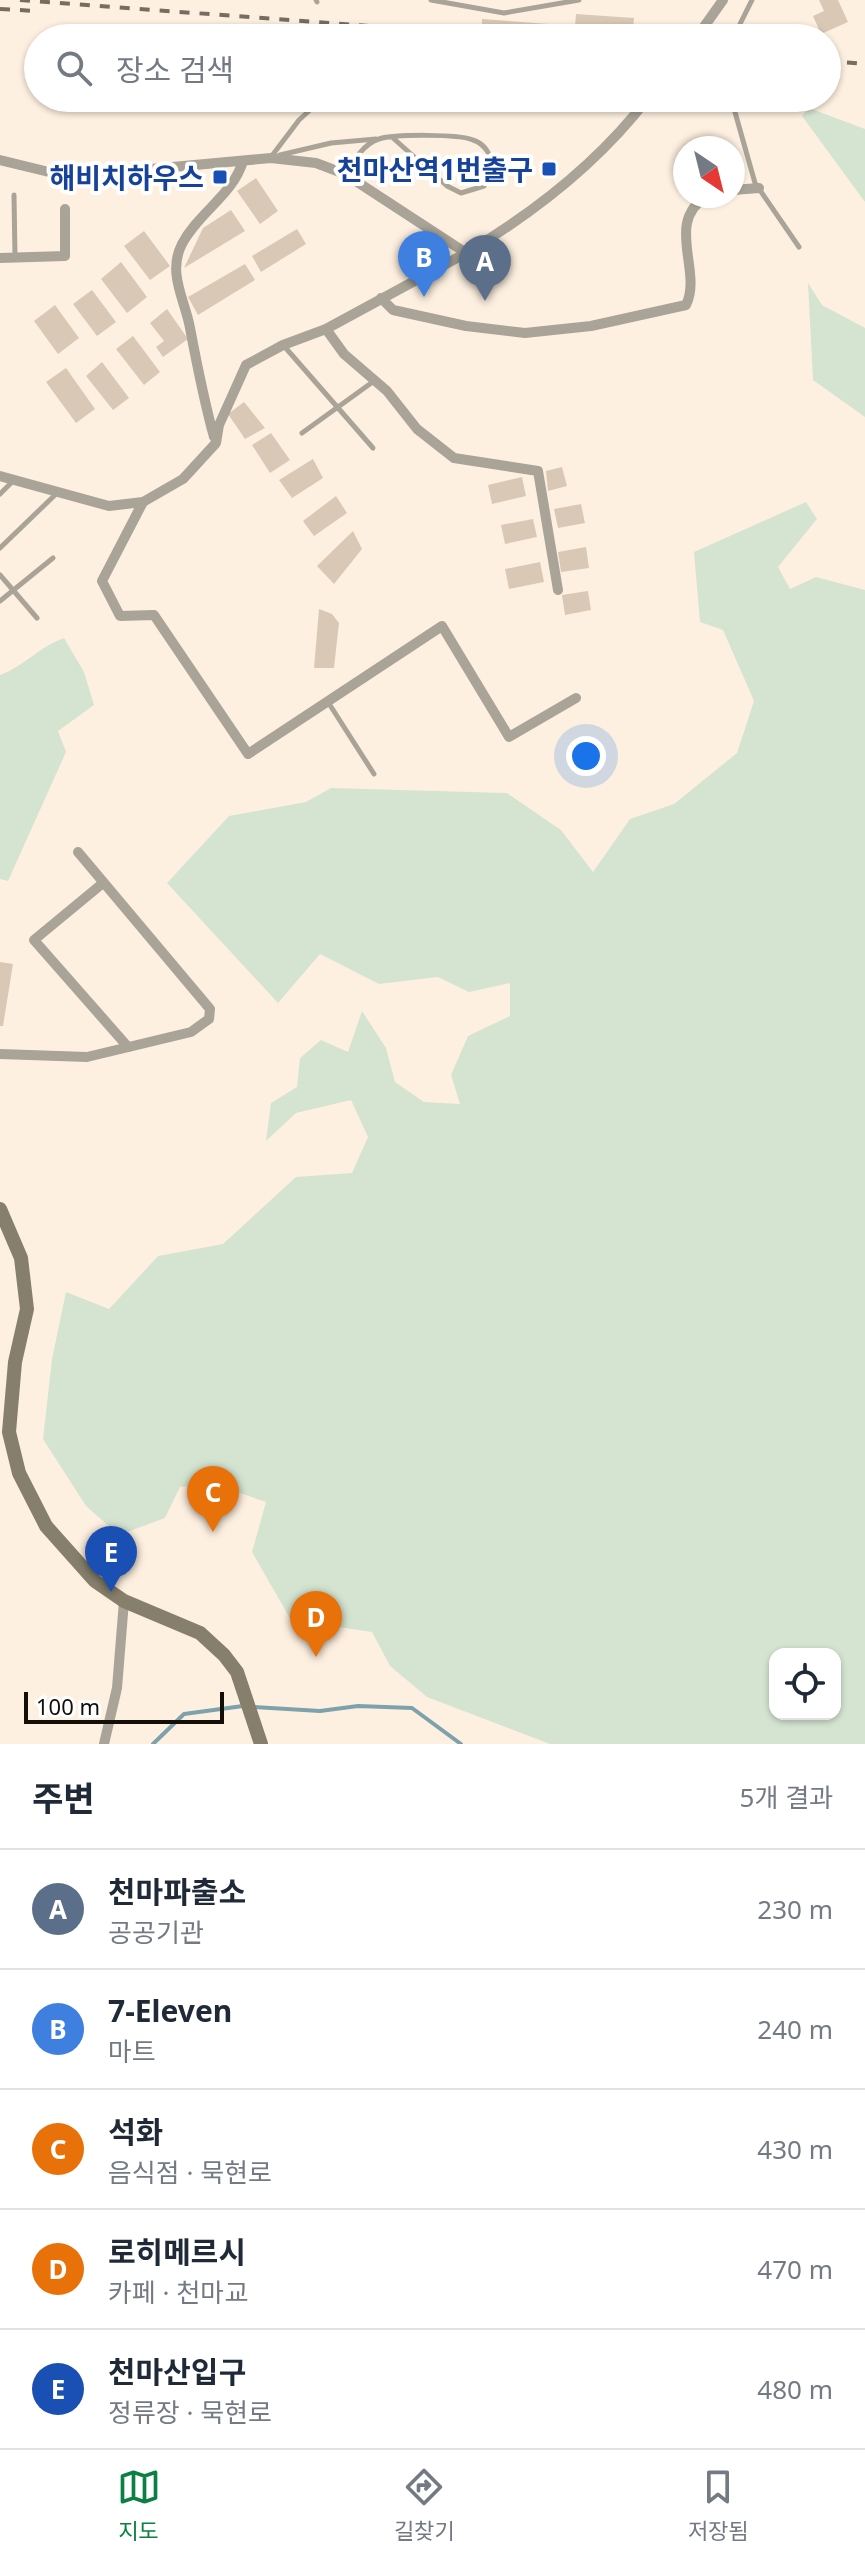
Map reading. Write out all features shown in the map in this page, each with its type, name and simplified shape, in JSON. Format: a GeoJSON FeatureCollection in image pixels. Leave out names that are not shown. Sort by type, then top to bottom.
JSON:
{"type":"FeatureCollection","features":[{"type":"Feature","properties":{"kind":"street"},"geometry":{"type":"LineString","coordinates":[[707,24],[723,0]]}},
{"type":"Feature","properties":{"kind":"street"},"geometry":{"type":"LineString","coordinates":[[0,476],[109,506],[143,502],[183,479],[216,443],[219,425],[246,365],[283,345],[326,329],[509,227],[568,183],[638,112]]}},
{"type":"Feature","properties":{"kind":"street"},"geometry":{"type":"LineString","coordinates":[[0,160],[49,172],[140,170],[271,158],[316,163],[345,174],[466,253]]}},
{"type":"Feature","properties":{"kind":"street"},"geometry":{"type":"LineString","coordinates":[[216,443],[199,383],[189,323],[178,294],[176,259],[199,217],[238,180],[243,161]]}},
{"type":"Feature","properties":{"kind":"street"},"geometry":{"type":"LineString","coordinates":[[745,189],[759,188]]}},
{"type":"Feature","properties":{"kind":"street"},"geometry":{"type":"LineString","coordinates":[[381,298],[393,310],[466,326],[525,333],[591,326],[686,305],[692,294],[684,237],[695,208]]}},
{"type":"Feature","properties":{"kind":"street"},"geometry":{"type":"LineString","coordinates":[[0,258],[65,256],[65,209]]}},
{"type":"Feature","properties":{"kind":"street"},"geometry":{"type":"LineString","coordinates":[[326,329],[344,354],[375,381],[417,429],[454,458],[538,471],[558,590]]}},
{"type":"Feature","properties":{"kind":"street"},"geometry":{"type":"LineString","coordinates":[[143,502],[102,581],[120,616],[154,615],[248,754],[442,626],[509,737],[576,698]]}},
{"type":"Feature","properties":{"kind":"street"},"geometry":{"type":"LineString","coordinates":[[0,1054],[87,1057],[191,1032],[209,1019],[210,1009],[78,852]]}},
{"type":"Feature","properties":{"kind":"street"},"geometry":{"type":"LineString","coordinates":[[103,883],[34,940],[128,1047]]}},
{"type":"Feature","properties":{"kind":"street"},"geometry":{"type":"LineString","coordinates":[[0,1209],[21,1258],[27,1309],[15,1362],[9,1432],[19,1473],[46,1526],[95,1581],[124,1601],[200,1633],[237,1672],[260,1738]]}},
{"type":"Feature","properties":{"kind":"street"},"geometry":{"type":"LineString","coordinates":[[104,1744],[117,1688],[124,1601]]}},
{"type":"Feature","properties":{"kind":"lane"},"geometry":{"type":"LineString","coordinates":[[431,0],[504,13],[579,0]]}},
{"type":"Feature","properties":{"kind":"lane"},"geometry":{"type":"LineString","coordinates":[[740,24],[752,0]]}},
{"type":"Feature","properties":{"kind":"lane"},"geometry":{"type":"LineString","coordinates":[[271,158],[308,112]]}},
{"type":"Feature","properties":{"kind":"lane"},"geometry":{"type":"LineString","coordinates":[[735,112],[759,188],[799,247]]}},
{"type":"Feature","properties":{"kind":"lane"},"geometry":{"type":"LineString","coordinates":[[271,158],[331,143],[393,138],[472,139],[489,152],[493,169],[484,186],[461,193],[447,186],[393,138]]}},
{"type":"Feature","properties":{"kind":"lane"},"geometry":{"type":"LineString","coordinates":[[345,174],[353,159],[377,139]]}},
{"type":"Feature","properties":{"kind":"lane"},"geometry":{"type":"LineString","coordinates":[[14,195],[15,257]]}},
{"type":"Feature","properties":{"kind":"lane"},"geometry":{"type":"LineString","coordinates":[[283,345],[373,448]]}},
{"type":"Feature","properties":{"kind":"lane"},"geometry":{"type":"LineString","coordinates":[[302,433],[375,381]]}},
{"type":"Feature","properties":{"kind":"lane"},"geometry":{"type":"LineString","coordinates":[[0,494],[14,479]]}},
{"type":"Feature","properties":{"kind":"lane"},"geometry":{"type":"LineString","coordinates":[[0,548],[58,492]]}},
{"type":"Feature","properties":{"kind":"lane"},"geometry":{"type":"LineString","coordinates":[[0,601],[53,558]]}},
{"type":"Feature","properties":{"kind":"lane"},"geometry":{"type":"LineString","coordinates":[[0,575],[37,618]]}},
{"type":"Feature","properties":{"kind":"lane"},"geometry":{"type":"LineString","coordinates":[[328,701],[374,774]]}},
{"type":"Feature","properties":{"kind":"green space"},"geometry":{"type":"Polygon","coordinates":[[[806,112],[820,112],[865,129],[865,202],[802,116],[806,112]]]}},
{"type":"Feature","properties":{"kind":"green space"},"geometry":{"type":"Polygon","coordinates":[[[808,283],[822,305],[865,328],[865,417],[813,380],[808,283]]]}},
{"type":"Feature","properties":{"kind":"green space"},"geometry":{"type":"Polygon","coordinates":[[[806,502],[817,519],[778,567],[790,589],[816,577],[865,590],[865,1744],[550,1744],[427,1697],[390,1666],[372,1632],[291,1620],[252,1552],[266,1502],[210,1483],[180,1487],[165,1518],[119,1535],[86,1506],[43,1439],[52,1359],[66,1292],[109,1309],[158,1256],[223,1244],[296,1177],[352,1173],[368,1137],[351,1100],[296,1113],[266,1141],[271,1103],[297,1087],[300,1058],[321,1040],[348,1052],[362,1011],[386,1048],[395,1082],[424,1102],[460,1104],[451,1075],[468,1036],[510,1016],[510,983],[469,992],[438,977],[379,984],[320,954],[278,1003],[167,883],[229,816],[306,802],[331,788],[507,793],[561,830],[593,872],[630,819],[674,804],[737,753],[754,701],[723,630],[700,622],[694,552],[806,502]]]}},
{"type":"Feature","properties":{"kind":"green space"},"geometry":{"type":"Polygon","coordinates":[[[64,638],[84,672],[94,705],[58,731],[66,752],[8,881],[0,879],[0,675],[64,638]]]}},
{"type":"Feature","properties":{"kind":"building"},"geometry":{"type":"Polygon","coordinates":[[[819,0],[838,0],[848,22],[841,25],[817,24],[813,16],[824,11],[819,0]]]}},
{"type":"Feature","properties":{"kind":"building"},"geometry":{"type":"Polygon","coordinates":[[[576,14],[634,18],[634,24],[575,24],[576,14]]]}},
{"type":"Feature","properties":{"kind":"building"},"geometry":{"type":"Polygon","coordinates":[[[482,19],[548,24],[482,24],[482,19]]]}},
{"type":"Feature","properties":{"kind":"building"},"geometry":{"type":"Polygon","coordinates":[[[256,178],[278,211],[260,224],[237,191],[256,178]]]}},
{"type":"Feature","properties":{"kind":"building"},"geometry":{"type":"Polygon","coordinates":[[[231,210],[245,231],[184,268],[203,228],[231,210]]]}},
{"type":"Feature","properties":{"kind":"building"},"geometry":{"type":"Polygon","coordinates":[[[297,229],[306,244],[261,272],[252,256],[297,229]]]}},
{"type":"Feature","properties":{"kind":"building"},"geometry":{"type":"Polygon","coordinates":[[[144,231],[170,266],[150,280],[124,246],[144,231]]]}},
{"type":"Feature","properties":{"kind":"building"},"geometry":{"type":"Polygon","coordinates":[[[121,262],[147,297],[127,313],[101,279],[121,262]]]}},
{"type":"Feature","properties":{"kind":"building"},"geometry":{"type":"Polygon","coordinates":[[[245,264],[255,280],[198,315],[188,297],[245,264]]]}},
{"type":"Feature","properties":{"kind":"building"},"geometry":{"type":"Polygon","coordinates":[[[92,290],[116,322],[97,336],[73,304],[92,290]]]}},
{"type":"Feature","properties":{"kind":"building"},"geometry":{"type":"Polygon","coordinates":[[[55,305],[79,338],[58,354],[34,321],[55,305]]]}},
{"type":"Feature","properties":{"kind":"building"},"geometry":{"type":"Polygon","coordinates":[[[167,309],[188,339],[163,357],[156,347],[164,341],[150,323],[167,309]]]}},
{"type":"Feature","properties":{"kind":"building"},"geometry":{"type":"Polygon","coordinates":[[[133,336],[160,372],[144,385],[116,349],[133,336]]]}},
{"type":"Feature","properties":{"kind":"building"},"geometry":{"type":"Polygon","coordinates":[[[102,362],[129,398],[113,410],[86,376],[102,362]]]}},
{"type":"Feature","properties":{"kind":"building"},"geometry":{"type":"Polygon","coordinates":[[[66,368],[95,409],[76,423],[46,382],[66,368]]]}},
{"type":"Feature","properties":{"kind":"building"},"geometry":{"type":"Polygon","coordinates":[[[244,402],[265,428],[245,439],[228,414],[244,402]]]}},
{"type":"Feature","properties":{"kind":"building"},"geometry":{"type":"Polygon","coordinates":[[[271,433],[290,460],[270,473],[252,445],[271,433]]]}},
{"type":"Feature","properties":{"kind":"building"},"geometry":{"type":"Polygon","coordinates":[[[313,459],[323,478],[292,498],[279,480],[313,459]]]}},
{"type":"Feature","properties":{"kind":"building"},"geometry":{"type":"Polygon","coordinates":[[[562,467],[567,486],[548,491],[546,471],[562,467]]]}},
{"type":"Feature","properties":{"kind":"building"},"geometry":{"type":"Polygon","coordinates":[[[522,477],[526,496],[492,504],[488,485],[522,477]]]}},
{"type":"Feature","properties":{"kind":"building"},"geometry":{"type":"Polygon","coordinates":[[[336,496],[347,513],[314,536],[303,521],[336,496]]]}},
{"type":"Feature","properties":{"kind":"building"},"geometry":{"type":"Polygon","coordinates":[[[581,504],[585,523],[558,528],[554,509],[581,504]]]}},
{"type":"Feature","properties":{"kind":"building"},"geometry":{"type":"Polygon","coordinates":[[[533,519],[537,537],[505,544],[501,525],[533,519]]]}},
{"type":"Feature","properties":{"kind":"building"},"geometry":{"type":"Polygon","coordinates":[[[353,531],[362,549],[334,584],[317,566],[353,531]]]}},
{"type":"Feature","properties":{"kind":"building"},"geometry":{"type":"Polygon","coordinates":[[[586,547],[589,568],[561,572],[558,552],[586,547]]]}},
{"type":"Feature","properties":{"kind":"building"},"geometry":{"type":"Polygon","coordinates":[[[540,562],[544,582],[509,589],[505,569],[540,562]]]}},
{"type":"Feature","properties":{"kind":"building"},"geometry":{"type":"Polygon","coordinates":[[[588,591],[591,610],[565,615],[562,595],[588,591]]]}},
{"type":"Feature","properties":{"kind":"building"},"geometry":{"type":"Polygon","coordinates":[[[319,609],[332,614],[339,623],[334,668],[314,668],[319,609]]]}},
{"type":"Feature","properties":{"kind":"building"},"geometry":{"type":"Polygon","coordinates":[[[0,962],[13,964],[3,1026],[0,1026],[0,962]]]}},
{"type":"Feature","properties":{"kind":"waterway"},"geometry":{"type":"LineString","coordinates":[[153,1744],[184,1714],[243,1706]]}},
{"type":"Feature","properties":{"kind":"waterway"},"geometry":{"type":"LineString","coordinates":[[252,1707],[320,1711],[358,1706],[412,1708],[461,1744]]}},
{"type":"Feature","properties":{"kind":"railway"},"geometry":{"type":"LineString","coordinates":[[20,0],[342,24]]}},
{"type":"Feature","properties":{"kind":"railway"},"geometry":{"type":"LineString","coordinates":[[0,9],[36,11]]}},
{"type":"Feature","properties":{"kind":"railway"},"geometry":{"type":"LineString","coordinates":[[841,62],[865,64]]}},
{"type":"Feature","properties":{"kind":"place","name":"천마산역1번출구"},"geometry":{"type":"Point","coordinates":[549,169]}},
{"type":"Feature","properties":{"kind":"place","name":"해비치하우스"},"geometry":{"type":"Point","coordinates":[220,177]}},
{"type":"Feature","properties":{"kind":"place","name":"7-Eleven"},"geometry":{"type":"Point","coordinates":[424,297]}},
{"type":"Feature","properties":{"kind":"place","name":"천마파출소"},"geometry":{"type":"Point","coordinates":[485,301]}},
{"type":"Feature","properties":{"kind":"place","name":"석화"},"geometry":{"type":"Point","coordinates":[213,1532]}},
{"type":"Feature","properties":{"kind":"place","name":"천마산입구"},"geometry":{"type":"Point","coordinates":[111,1592]}},
{"type":"Feature","properties":{"kind":"place","name":"로히메르시"},"geometry":{"type":"Point","coordinates":[316,1657]}}]}
